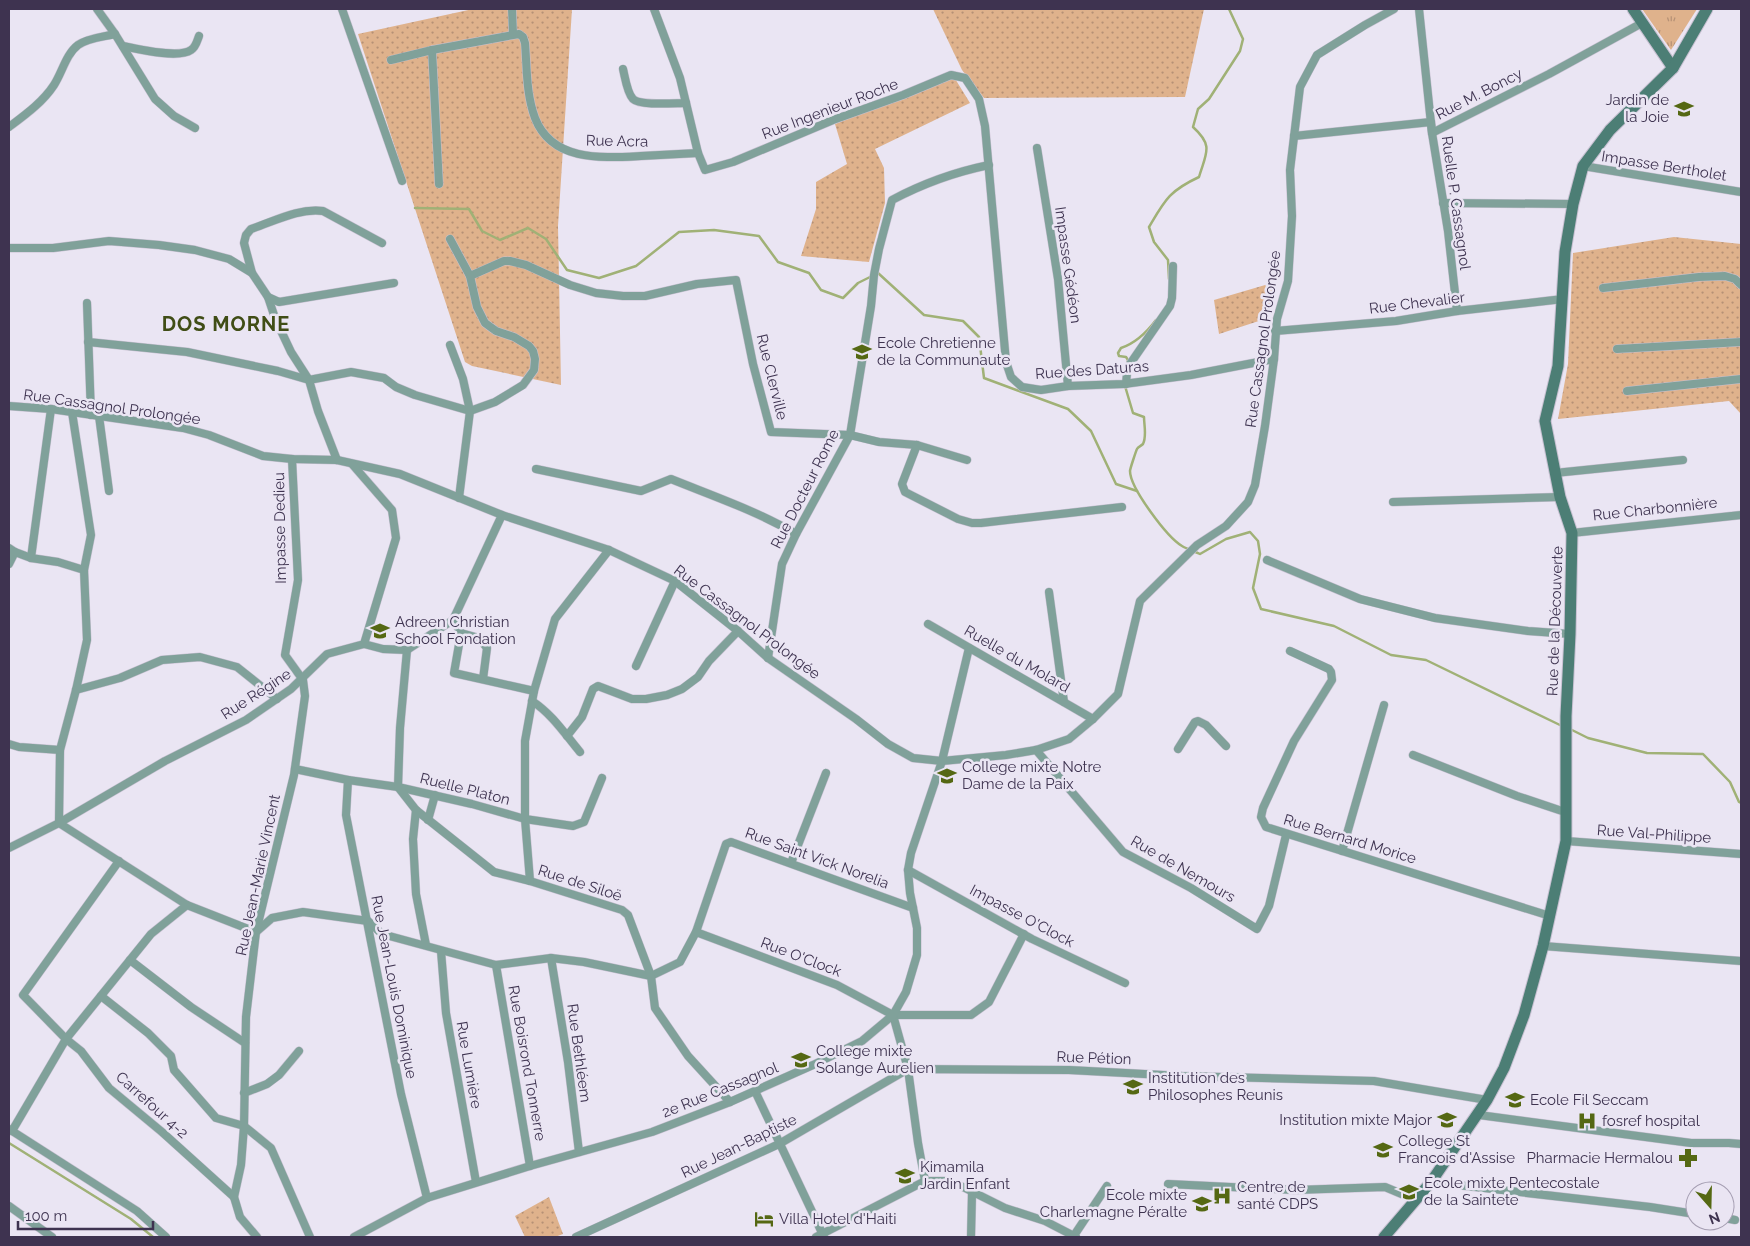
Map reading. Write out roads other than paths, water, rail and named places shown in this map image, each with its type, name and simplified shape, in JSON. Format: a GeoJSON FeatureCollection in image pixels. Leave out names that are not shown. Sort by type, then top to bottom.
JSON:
{"type":"FeatureCollection","features":[{"type":"Feature","properties":{"kind":"street"},"geometry":{"type":"LineString","coordinates":[[96,9],[123,46],[155,98],[174,116],[195,128]]}},
{"type":"Feature","properties":{"kind":"street"},"geometry":{"type":"LineString","coordinates":[[342,9],[402,180]]}},
{"type":"Feature","properties":{"kind":"street"},"geometry":{"type":"LineString","coordinates":[[391,60],[513,34],[512,9]]}},
{"type":"Feature","properties":{"kind":"street"},"geometry":{"type":"LineString","coordinates":[[654,9],[680,78],[698,153]]}},
{"type":"Feature","properties":{"kind":"street","name":"Rue Cassagnol Prolongée"},"geometry":{"type":"LineString","coordinates":[[9,406],[51,409],[183,428],[210,435],[263,456],[337,460],[400,474],[502,515],[609,550],[676,581],[768,658],[856,718],[888,744],[913,758],[942,761],[1036,750],[1069,739],[1093,719],[1118,694],[1140,601],[1197,545],[1226,526],[1248,502],[1255,485],[1265,426],[1277,319],[1288,281],[1292,216],[1290,170],[1300,87],[1317,55],[1394,9]]}},
{"type":"Feature","properties":{"kind":"street","name":"Ruelle P. Cassagnol"},"geometry":{"type":"LineString","coordinates":[[1420,9],[1432,134],[1448,231],[1457,311]]}},
{"type":"Feature","properties":{"kind":"street"},"geometry":{"type":"LineString","coordinates":[[1633,9],[1673,68]]}},
{"type":"Feature","properties":{"kind":"street","name":"Rue de la Découverte"},"geometry":{"type":"LineString","coordinates":[[1384,1237],[1431,1182],[1479,1115],[1504,1068],[1524,1015],[1543,946],[1566,841],[1566,716],[1572,533],[1560,497],[1545,421],[1558,366],[1565,252],[1573,204],[1583,166],[1610,130],[1673,68],[1707,9]]}},
{"type":"Feature","properties":{"kind":"street","name":"Rue M. Boncy"},"geometry":{"type":"LineString","coordinates":[[1432,134],[1549,74],[1642,23]]}},
{"type":"Feature","properties":{"kind":"street"},"geometry":{"type":"LineString","coordinates":[[9,127],[24,116],[53,86],[76,46],[83,42],[115,34]]}},
{"type":"Feature","properties":{"kind":"street","name":"Rue Acra"},"geometry":{"type":"LineString","coordinates":[[513,34],[519,34],[523,37],[529,96],[536,119],[543,132],[555,144],[573,153],[590,157],[615,158],[698,153]]}},
{"type":"Feature","properties":{"kind":"street"},"geometry":{"type":"LineString","coordinates":[[123,46],[168,53],[182,53],[191,50],[196,45],[199,36]]}},
{"type":"Feature","properties":{"kind":"street"},"geometry":{"type":"LineString","coordinates":[[432,50],[439,184]]}},
{"type":"Feature","properties":{"kind":"street"},"geometry":{"type":"LineString","coordinates":[[623,69],[630,95],[634,100],[643,103],[686,103]]}},
{"type":"Feature","properties":{"kind":"street","name":"Rue Ingenieur Roche"},"geometry":{"type":"LineString","coordinates":[[698,153],[705,170],[733,162],[833,120],[903,95],[951,75],[965,78]]}},
{"type":"Feature","properties":{"kind":"street","name":"Rue des Daturas"},"geometry":{"type":"LineString","coordinates":[[965,78],[979,99],[985,126],[1006,362],[1011,378],[1022,387],[1041,390],[1068,386],[1126,384],[1191,375],[1274,359]]}},
{"type":"Feature","properties":{"kind":"street","name":"Rue M. Boncy"},"geometry":{"type":"LineString","coordinates":[[1294,136],[1431,122]]}},
{"type":"Feature","properties":{"kind":"street","name":"Impasse Gédéon"},"geometry":{"type":"LineString","coordinates":[[1038,148],[1058,279],[1068,386]]}},
{"type":"Feature","properties":{"kind":"street","name":"Rue Docteur Rome"},"geometry":{"type":"LineString","coordinates":[[768,658],[782,564],[796,534],[850,435],[871,306],[875,266],[892,200],[935,180],[989,165]]}},
{"type":"Feature","properties":{"kind":"street","name":"Impasse Bertholet"},"geometry":{"type":"LineString","coordinates":[[1583,166],[1741,192]]}},
{"type":"Feature","properties":{"kind":"street"},"geometry":{"type":"LineString","coordinates":[[1443,203],[1573,204]]}},
{"type":"Feature","properties":{"kind":"street"},"geometry":{"type":"LineString","coordinates":[[337,460],[318,411],[309,380],[291,352],[275,318],[268,297],[252,273],[244,243],[246,235],[252,229],[301,211],[312,209],[323,211],[382,243]]}},
{"type":"Feature","properties":{"kind":"street"},"geometry":{"type":"LineString","coordinates":[[88,342],[187,352],[278,371],[309,380],[351,372],[384,378],[396,387],[415,395],[470,411],[495,402],[523,386],[534,370],[535,359],[533,351],[529,346],[496,331],[485,323],[477,307],[470,276],[450,239]]}},
{"type":"Feature","properties":{"kind":"street"},"geometry":{"type":"LineString","coordinates":[[9,248],[53,248],[109,241],[159,245],[195,250],[229,259],[252,273]]}},
{"type":"Feature","properties":{"kind":"street","name":"Rue Clerville"},"geometry":{"type":"LineString","coordinates":[[470,276],[504,261],[510,261],[526,265],[570,285],[596,293],[623,296],[645,296],[697,284],[736,280],[753,364],[771,432],[850,435],[879,442],[917,444],[966,460]]}},
{"type":"Feature","properties":{"kind":"street"},"geometry":{"type":"LineString","coordinates":[[1126,384],[1130,364],[1172,302],[1172,266]]}},
{"type":"Feature","properties":{"kind":"street"},"geometry":{"type":"LineString","coordinates":[[1603,288],[1699,277],[1725,276],[1734,279],[1741,285]]}},
{"type":"Feature","properties":{"kind":"street"},"geometry":{"type":"LineString","coordinates":[[268,297],[278,302],[394,283]]}},
{"type":"Feature","properties":{"kind":"street","name":"Rue Chevalier"},"geometry":{"type":"LineString","coordinates":[[1275,332],[1396,321],[1457,311],[1563,299]]}},
{"type":"Feature","properties":{"kind":"street"},"geometry":{"type":"LineString","coordinates":[[87,303],[88,342],[95,416],[109,491]]}},
{"type":"Feature","properties":{"kind":"street"},"geometry":{"type":"LineString","coordinates":[[1617,349],[1741,342]]}},
{"type":"Feature","properties":{"kind":"street"},"geometry":{"type":"LineString","coordinates":[[450,345],[463,379],[470,411],[459,498]]}},
{"type":"Feature","properties":{"kind":"street"},"geometry":{"type":"LineString","coordinates":[[1627,391],[1741,379]]}},
{"type":"Feature","properties":{"kind":"street"},"geometry":{"type":"LineString","coordinates":[[31,558],[51,409]]}},
{"type":"Feature","properties":{"kind":"street"},"geometry":{"type":"LineString","coordinates":[[72,412],[91,535],[84,570],[87,640],[60,750],[59,823],[187,905],[256,932],[272,918],[304,912],[368,921],[382,934],[496,965],[551,958],[584,962],[651,976]]}},
{"type":"Feature","properties":{"kind":"street"},"geometry":{"type":"LineString","coordinates":[[917,444],[902,484],[905,492],[958,519],[972,523],[981,523],[1122,508]]}},
{"type":"Feature","properties":{"kind":"street","name":"Impasse Dedieu"},"geometry":{"type":"LineString","coordinates":[[292,459],[298,580],[285,655],[302,680]]}},
{"type":"Feature","properties":{"kind":"street"},"geometry":{"type":"LineString","coordinates":[[1555,473],[1683,460]]}},
{"type":"Feature","properties":{"kind":"street"},"geometry":{"type":"LineString","coordinates":[[351,463],[392,510],[396,538],[364,644],[383,649],[407,650],[454,620],[502,515]]}},
{"type":"Feature","properties":{"kind":"street"},"geometry":{"type":"LineString","coordinates":[[536,469],[641,491],[671,479],[762,516],[796,534]]}},
{"type":"Feature","properties":{"kind":"street"},"geometry":{"type":"LineString","coordinates":[[1393,502],[1560,497]]}},
{"type":"Feature","properties":{"kind":"street","name":"Rue Charbonnière"},"geometry":{"type":"LineString","coordinates":[[1572,533],[1723,515],[1741,515]]}},
{"type":"Feature","properties":{"kind":"street"},"geometry":{"type":"LineString","coordinates":[[9,564],[12,550],[31,558],[58,562],[84,570]]}},
{"type":"Feature","properties":{"kind":"street"},"geometry":{"type":"LineString","coordinates":[[530,881],[525,819],[525,741],[534,690],[554,618],[609,550]]}},
{"type":"Feature","properties":{"kind":"street"},"geometry":{"type":"LineString","coordinates":[[1267,560],[1360,599],[1435,618],[1528,631],[1570,634]]}},
{"type":"Feature","properties":{"kind":"street"},"geometry":{"type":"LineString","coordinates":[[636,666],[676,581]]}},
{"type":"Feature","properties":{"kind":"street"},"geometry":{"type":"LineString","coordinates":[[1049,592],[1064,702]]}},
{"type":"Feature","properties":{"kind":"street"},"geometry":{"type":"LineString","coordinates":[[454,620],[461,633],[454,673],[502,685],[534,690]]}},
{"type":"Feature","properties":{"kind":"street","name":"Ruelle du Molard"},"geometry":{"type":"LineString","coordinates":[[928,624],[1093,719]]}},
{"type":"Feature","properties":{"kind":"street"},"geometry":{"type":"LineString","coordinates":[[567,736],[582,716],[593,689],[598,686],[632,700],[654,698],[682,689],[698,677],[709,661],[738,631]]}},
{"type":"Feature","properties":{"kind":"street"},"geometry":{"type":"LineString","coordinates":[[461,633],[479,638],[487,648],[483,679]]}},
{"type":"Feature","properties":{"kind":"street","name":"Rue Régine"},"geometry":{"type":"LineString","coordinates":[[9,848],[59,823],[165,762],[246,720],[302,680],[327,654],[364,644]]}},
{"type":"Feature","properties":{"kind":"street","name":"2e Rue Cassagnol"},"geometry":{"type":"LineString","coordinates":[[354,1237],[427,1198],[530,1166],[652,1132],[730,1102],[813,1066],[862,1041],[894,1015],[906,992],[917,955],[917,928],[908,870],[911,853],[942,761],[969,648]]}},
{"type":"Feature","properties":{"kind":"street"},"geometry":{"type":"LineString","coordinates":[[398,787],[400,728],[407,650]]}},
{"type":"Feature","properties":{"kind":"street","name":"Rue Bernard Morice"},"geometry":{"type":"LineString","coordinates":[[1290,651],[1329,669],[1333,676],[1294,741],[1263,808],[1261,817],[1266,827],[1286,835],[1342,850],[1550,916]]}},
{"type":"Feature","properties":{"kind":"street"},"geometry":{"type":"LineString","coordinates":[[76,690],[120,678],[162,660],[200,656],[237,667],[276,699]]}},
{"type":"Feature","properties":{"kind":"street","name":"Rue Jean-Marie Vincent"},"geometry":{"type":"LineString","coordinates":[[234,1197],[241,1165],[244,1126],[246,1017],[256,932],[295,769],[305,696],[302,680]]}},
{"type":"Feature","properties":{"kind":"street"},"geometry":{"type":"LineString","coordinates":[[532,701],[555,720],[580,752]]}},
{"type":"Feature","properties":{"kind":"street"},"geometry":{"type":"LineString","coordinates":[[1342,850],[1384,705]]}},
{"type":"Feature","properties":{"kind":"street"},"geometry":{"type":"LineString","coordinates":[[1178,749],[1194,722],[1198,721],[1206,725],[1226,746]]}},
{"type":"Feature","properties":{"kind":"street"},"geometry":{"type":"LineString","coordinates":[[9,744],[19,747],[60,750]]}},
{"type":"Feature","properties":{"kind":"street","name":"Rue de Nemours"},"geometry":{"type":"LineString","coordinates":[[1036,750],[1123,852],[1191,888],[1257,929],[1269,906],[1286,835]]}},
{"type":"Feature","properties":{"kind":"street"},"geometry":{"type":"LineString","coordinates":[[1413,755],[1516,796],[1565,812]]}},
{"type":"Feature","properties":{"kind":"street","name":"Ruelle Platon"},"geometry":{"type":"LineString","coordinates":[[295,769],[348,780],[398,787],[472,804],[525,819],[573,826],[584,822],[602,778]]}},
{"type":"Feature","properties":{"kind":"street"},"geometry":{"type":"LineString","coordinates":[[791,862],[826,773]]}},
{"type":"Feature","properties":{"kind":"street","name":"Rue Jean-Louis Dominique"},"geometry":{"type":"LineString","coordinates":[[348,780],[346,815],[401,1094],[427,1198]]}},
{"type":"Feature","properties":{"kind":"street","name":"Rue de Siloë"},"geometry":{"type":"LineString","coordinates":[[398,787],[416,810],[494,872],[530,881],[622,910],[628,915],[651,976],[655,1008],[688,1056],[730,1102]]}},
{"type":"Feature","properties":{"kind":"street"},"geometry":{"type":"LineString","coordinates":[[428,820],[435,796]]}},
{"type":"Feature","properties":{"kind":"street"},"geometry":{"type":"LineString","coordinates":[[416,810],[414,839],[416,894],[426,945]]}},
{"type":"Feature","properties":{"kind":"street","name":"Rue Val-Philippe"},"geometry":{"type":"LineString","coordinates":[[1566,841],[1741,854]]}},
{"type":"Feature","properties":{"kind":"street","name":"Rue Saint Vick Norelia"},"geometry":{"type":"LineString","coordinates":[[651,976],[680,962],[696,932],[726,844],[734,842],[913,908]]}},
{"type":"Feature","properties":{"kind":"street","name":"Carrefour 4-2"},"geometry":{"type":"LineString","coordinates":[[119,861],[23,995],[66,1039],[81,1051],[109,1088],[162,1132],[234,1197],[240,1217],[257,1237]]}},
{"type":"Feature","properties":{"kind":"street","name":"Impasse O'Clock"},"geometry":{"type":"LineString","coordinates":[[908,870],[1024,934],[1125,983]]}},
{"type":"Feature","properties":{"kind":"street"},"geometry":{"type":"LineString","coordinates":[[166,1237],[137,1211],[10,1130],[66,1039],[151,934],[187,905]]}},
{"type":"Feature","properties":{"kind":"street","name":"Rue O'Clock"},"geometry":{"type":"LineString","coordinates":[[696,932],[837,984],[894,1015]]}},
{"type":"Feature","properties":{"kind":"street"},"geometry":{"type":"LineString","coordinates":[[925,1181],[908,1069],[894,1015],[971,1015],[989,1002],[1024,934]]}},
{"type":"Feature","properties":{"kind":"street"},"geometry":{"type":"LineString","coordinates":[[1543,946],[1741,961]]}},
{"type":"Feature","properties":{"kind":"street","name":"Rue Lumière"},"geometry":{"type":"LineString","coordinates":[[441,951],[446,1013],[476,1182]]}},
{"type":"Feature","properties":{"kind":"street","name":"Rue Bethléem"},"geometry":{"type":"LineString","coordinates":[[551,958],[568,1062],[578,1152]]}},
{"type":"Feature","properties":{"kind":"street"},"geometry":{"type":"LineString","coordinates":[[130,960],[191,1007],[245,1043]]}},
{"type":"Feature","properties":{"kind":"street","name":"Rue Boisrond Tonnerre"},"geometry":{"type":"LineString","coordinates":[[496,965],[530,1166]]}},
{"type":"Feature","properties":{"kind":"street"},"geometry":{"type":"LineString","coordinates":[[101,996],[148,1032],[171,1056],[174,1070],[216,1118],[244,1126],[270,1148],[310,1237]]}},
{"type":"Feature","properties":{"kind":"street"},"geometry":{"type":"LineString","coordinates":[[244,1093],[267,1084],[278,1075],[299,1051]]}},
{"type":"Feature","properties":{"kind":"street","name":"Rue Pétion"},"geometry":{"type":"LineString","coordinates":[[908,1069],[1069,1070],[1182,1076],[1374,1081],[1488,1100]]}},
{"type":"Feature","properties":{"kind":"street","name":"Rue Jean-Baptiste"},"geometry":{"type":"LineString","coordinates":[[579,1237],[779,1144],[908,1069]]}},
{"type":"Feature","properties":{"kind":"street"},"geometry":{"type":"LineString","coordinates":[[755,1091],[821,1236],[925,1181],[946,1181],[963,1187],[1005,1208],[1045,1220],[1074,1237],[1107,1186]]}},
{"type":"Feature","properties":{"kind":"street"},"geometry":{"type":"LineString","coordinates":[[1479,1115],[1691,1143],[1729,1142],[1741,1144]]}},
{"type":"Feature","properties":{"kind":"street"},"geometry":{"type":"LineString","coordinates":[[1431,1182],[1685,1212]]}},
{"type":"Feature","properties":{"kind":"street"},"geometry":{"type":"LineString","coordinates":[[1168,1184],[1295,1190],[1385,1187],[1416,1200]]}},
{"type":"Feature","properties":{"kind":"street"},"geometry":{"type":"LineString","coordinates":[[970,1237],[972,1192]]}},
{"type":"Feature","properties":{"kind":"street"},"geometry":{"type":"LineString","coordinates":[[9,1206],[52,1237]]}},
{"type":"Feature","properties":{"kind":"waterway"},"geometry":{"type":"LineString","coordinates":[[1169,279],[1168,260],[1154,242],[1149,227],[1169,197],[1181,187],[1199,177],[1206,156],[1206,145],[1204,139],[1193,127],[1198,109],[1209,99],[1240,51],[1243,39],[1229,9]]}},
{"type":"Feature","properties":{"kind":"waterway"},"geometry":{"type":"LineString","coordinates":[[415,208],[469,209],[482,231],[500,240],[528,228],[546,239],[567,270],[599,278],[636,266],[679,232],[714,230],[759,236],[778,262],[809,273],[821,290],[843,298],[858,283],[878,273],[924,315],[963,321],[979,337],[984,378],[1068,409],[1091,431],[1116,484],[1137,491]]}},
{"type":"Feature","properties":{"kind":"waterway"},"geometry":{"type":"LineString","coordinates":[[1127,364],[1128,360],[1126,357],[1119,356],[1118,353],[1121,348],[1141,337],[1156,320]]}},
{"type":"Feature","properties":{"kind":"waterway"},"geometry":{"type":"LineString","coordinates":[[1125,386],[1133,413],[1144,417],[1144,441],[1137,449],[1130,471],[1142,500],[1175,541],[1200,554],[1226,539],[1250,532],[1258,541],[1260,554],[1253,588],[1261,609],[1334,626],[1391,655],[1426,660],[1562,726]]}},
{"type":"Feature","properties":{"kind":"waterway"},"geometry":{"type":"LineString","coordinates":[[1570,729],[1588,738],[1647,753],[1703,754],[1730,782],[1741,803]]}},
{"type":"Feature","properties":{"kind":"waterway"},"geometry":{"type":"LineString","coordinates":[[9,1143],[131,1219],[153,1237]]}},
{"type":"Feature","properties":{"kind":"place","name":"Jardin de la Joie"},"geometry":{"type":"Point","coordinates":[1684,109]}},
{"type":"Feature","properties":{"kind":"place","name":"Ecole Chretienne de la Communaute"},"geometry":{"type":"Point","coordinates":[862,352]}},
{"type":"Feature","properties":{"kind":"place","name":"Adreen Christian School Fondation"},"geometry":{"type":"Point","coordinates":[380,631]}},
{"type":"Feature","properties":{"kind":"place","name":"College mixte Notre Dame de la Paix"},"geometry":{"type":"Point","coordinates":[947,776]}},
{"type":"Feature","properties":{"kind":"place","name":"College mixte Solange Aurelien"},"geometry":{"type":"Point","coordinates":[801,1060]}},
{"type":"Feature","properties":{"kind":"place","name":"Institution des Philosophes Reunis"},"geometry":{"type":"Point","coordinates":[1133,1087]}},
{"type":"Feature","properties":{"kind":"place","name":"Ecole Fil Seccam"},"geometry":{"type":"Point","coordinates":[1515,1100]}},
{"type":"Feature","properties":{"kind":"place","name":"Institution mixte Major"},"geometry":{"type":"Point","coordinates":[1447,1120]}},
{"type":"Feature","properties":{"kind":"place","name":"fosref hospital"},"geometry":{"type":"Point","coordinates":[1587,1121]}},
{"type":"Feature","properties":{"kind":"place","name":"College St Francois d'Assise"},"geometry":{"type":"Point","coordinates":[1383,1150]}},
{"type":"Feature","properties":{"kind":"place","name":"Pharmacie Hermalou"},"geometry":{"type":"Point","coordinates":[1688,1158]}},
{"type":"Feature","properties":{"kind":"place","name":"Kimamila Jardin Enfant"},"geometry":{"type":"Point","coordinates":[905,1176]}},
{"type":"Feature","properties":{"kind":"place","name":"Ecole mixte Pentecostale de la Saintete"},"geometry":{"type":"Point","coordinates":[1409,1192]}},
{"type":"Feature","properties":{"kind":"place","name":"Centre de santé CDPS"},"geometry":{"type":"Point","coordinates":[1222,1196]}},
{"type":"Feature","properties":{"kind":"place","name":"Ecole mixte Charlemagne Péralte"},"geometry":{"type":"Point","coordinates":[1202,1204]}},
{"type":"Feature","properties":{"kind":"place","name":"Villa Hotel d'Haiti"},"geometry":{"type":"Point","coordinates":[764,1219]}},
{"type":"Feature","properties":{"kind":"district","name":"DOS MORNE"},"geometry":{"type":"Point","coordinates":[226,324]}}]}
